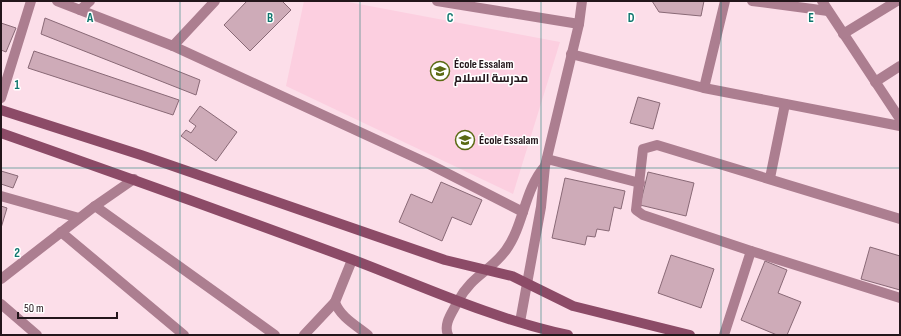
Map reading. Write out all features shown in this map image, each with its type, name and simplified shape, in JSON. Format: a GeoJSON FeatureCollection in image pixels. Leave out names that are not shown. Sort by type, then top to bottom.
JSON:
{"type":"FeatureCollection","features":[{"type":"Feature","properties":{"kind":"street"},"geometry":{"type":"LineString","coordinates":[[1,98],[30,1]]}},
{"type":"Feature","properties":{"kind":"street"},"geometry":{"type":"LineString","coordinates":[[57,1],[173,46],[427,163],[523,212]]}},
{"type":"Feature","properties":{"kind":"street"},"geometry":{"type":"LineString","coordinates":[[80,10],[90,1]]}},
{"type":"Feature","properties":{"kind":"street"},"geometry":{"type":"LineString","coordinates":[[173,46],[215,1]]}},
{"type":"Feature","properties":{"kind":"street"},"geometry":{"type":"LineString","coordinates":[[437,1],[579,24]]}},
{"type":"Feature","properties":{"kind":"street"},"geometry":{"type":"LineString","coordinates":[[520,322],[542,200],[546,162],[570,54],[579,24],[582,1]]}},
{"type":"Feature","properties":{"kind":"street"},"geometry":{"type":"LineString","coordinates":[[704,88],[725,1]]}},
{"type":"Feature","properties":{"kind":"street"},"geometry":{"type":"LineString","coordinates":[[752,1],[828,11]]}},
{"type":"Feature","properties":{"kind":"street"},"geometry":{"type":"LineString","coordinates":[[822,1],[900,119]]}},
{"type":"Feature","properties":{"kind":"street"},"geometry":{"type":"LineString","coordinates":[[843,34],[897,1]]}},
{"type":"Feature","properties":{"kind":"street"},"geometry":{"type":"LineString","coordinates":[[570,54],[704,88],[900,126]]}},
{"type":"Feature","properties":{"kind":"street"},"geometry":{"type":"LineString","coordinates":[[875,82],[900,66]]}},
{"type":"Feature","properties":{"kind":"street"},"geometry":{"type":"LineString","coordinates":[[770,178],[785,104]]}},
{"type":"Feature","properties":{"kind":"street"},"geometry":{"type":"LineString","coordinates":[[1,110],[141,155],[445,260],[512,276],[573,306],[690,335]]}},
{"type":"Feature","properties":{"kind":"street"},"geometry":{"type":"LineString","coordinates":[[1,133],[134,179],[458,301],[520,322],[568,335]]}},
{"type":"Feature","properties":{"kind":"street"},"geometry":{"type":"LineString","coordinates":[[900,219],[657,144],[643,149],[636,210],[643,215],[750,252],[900,298]]}},
{"type":"Feature","properties":{"kind":"street"},"geometry":{"type":"LineString","coordinates":[[448,335],[446,330],[447,321],[467,287],[506,250],[536,178],[546,162]]}},
{"type":"Feature","properties":{"kind":"street"},"geometry":{"type":"LineString","coordinates":[[546,162],[640,183]]}},
{"type":"Feature","properties":{"kind":"street"},"geometry":{"type":"LineString","coordinates":[[1,280],[79,218],[134,179]]}},
{"type":"Feature","properties":{"kind":"street"},"geometry":{"type":"LineString","coordinates":[[1,196],[79,218]]}},
{"type":"Feature","properties":{"kind":"street"},"geometry":{"type":"LineString","coordinates":[[95,206],[275,335]]}},
{"type":"Feature","properties":{"kind":"street"},"geometry":{"type":"LineString","coordinates":[[62,232],[184,335]]}},
{"type":"Feature","properties":{"kind":"street"},"geometry":{"type":"LineString","coordinates":[[724,335],[750,252]]}},
{"type":"Feature","properties":{"kind":"street"},"geometry":{"type":"LineString","coordinates":[[304,335],[336,302],[352,260]]}},
{"type":"Feature","properties":{"kind":"street"},"geometry":{"type":"LineString","coordinates":[[336,302],[337,308],[343,315],[368,335]]}},
{"type":"Feature","properties":{"kind":"street"},"geometry":{"type":"LineString","coordinates":[[1,304],[37,335]]}},
{"type":"Feature","properties":{"kind":"shaded area","name":"École Essalam"},"geometry":{"type":"Polygon","coordinates":[[[304,1],[343,1],[560,42],[513,194],[286,86],[304,1]]]}},
{"type":"Feature","properties":{"kind":"building"},"geometry":{"type":"Polygon","coordinates":[[[247,1],[282,1],[291,10],[250,51],[224,25],[247,1]]]}},
{"type":"Feature","properties":{"kind":"building"},"geometry":{"type":"Polygon","coordinates":[[[652,1],[704,1],[701,16],[659,12],[652,1]]]}},
{"type":"Feature","properties":{"kind":"building"},"geometry":{"type":"Polygon","coordinates":[[[45,18],[200,80],[196,95],[41,34],[45,18]]]}},
{"type":"Feature","properties":{"kind":"building"},"geometry":{"type":"Polygon","coordinates":[[[1,23],[16,28],[6,52],[1,50],[1,23]]]}},
{"type":"Feature","properties":{"kind":"building"},"geometry":{"type":"Polygon","coordinates":[[[34,51],[179,100],[173,115],[28,68],[34,51]]]}},
{"type":"Feature","properties":{"kind":"building"},"geometry":{"type":"Polygon","coordinates":[[[638,97],[660,103],[653,129],[630,123],[638,97]]]}},
{"type":"Feature","properties":{"kind":"building"},"geometry":{"type":"Polygon","coordinates":[[[200,106],[237,132],[216,161],[181,136],[186,130],[191,133],[196,126],[189,121],[200,106]]]}},
{"type":"Feature","properties":{"kind":"building"},"geometry":{"type":"Polygon","coordinates":[[[1,171],[18,176],[13,188],[1,184],[1,171]]]}},
{"type":"Feature","properties":{"kind":"building"},"geometry":{"type":"Polygon","coordinates":[[[648,172],[694,183],[686,216],[640,205],[648,172]]]}},
{"type":"Feature","properties":{"kind":"building"},"geometry":{"type":"Polygon","coordinates":[[[565,178],[625,191],[621,209],[614,207],[609,231],[597,229],[595,237],[587,236],[585,245],[552,238],[565,178]]]}},
{"type":"Feature","properties":{"kind":"building"},"geometry":{"type":"Polygon","coordinates":[[[441,182],[482,200],[471,225],[452,217],[442,241],[399,222],[411,194],[432,203],[441,182]]]}},
{"type":"Feature","properties":{"kind":"building"},"geometry":{"type":"Polygon","coordinates":[[[1,206],[7,208],[1,228],[1,206]]]}},
{"type":"Feature","properties":{"kind":"building"},"geometry":{"type":"Polygon","coordinates":[[[870,247],[900,256],[900,290],[861,279],[870,247]]]}},
{"type":"Feature","properties":{"kind":"building"},"geometry":{"type":"Polygon","coordinates":[[[671,255],[714,269],[701,308],[658,293],[671,255]]]}},
{"type":"Feature","properties":{"kind":"building"},"geometry":{"type":"Polygon","coordinates":[[[765,261],[787,270],[778,293],[801,302],[787,335],[777,335],[741,320],[765,261]]]}},
{"type":"Feature","properties":{"kind":"place","name":"École Essalam مدرسة السلام"},"geometry":{"type":"Point","coordinates":[440,71]}},
{"type":"Feature","properties":{"kind":"place","name":"École Essalam"},"geometry":{"type":"Point","coordinates":[465,140]}}]}
